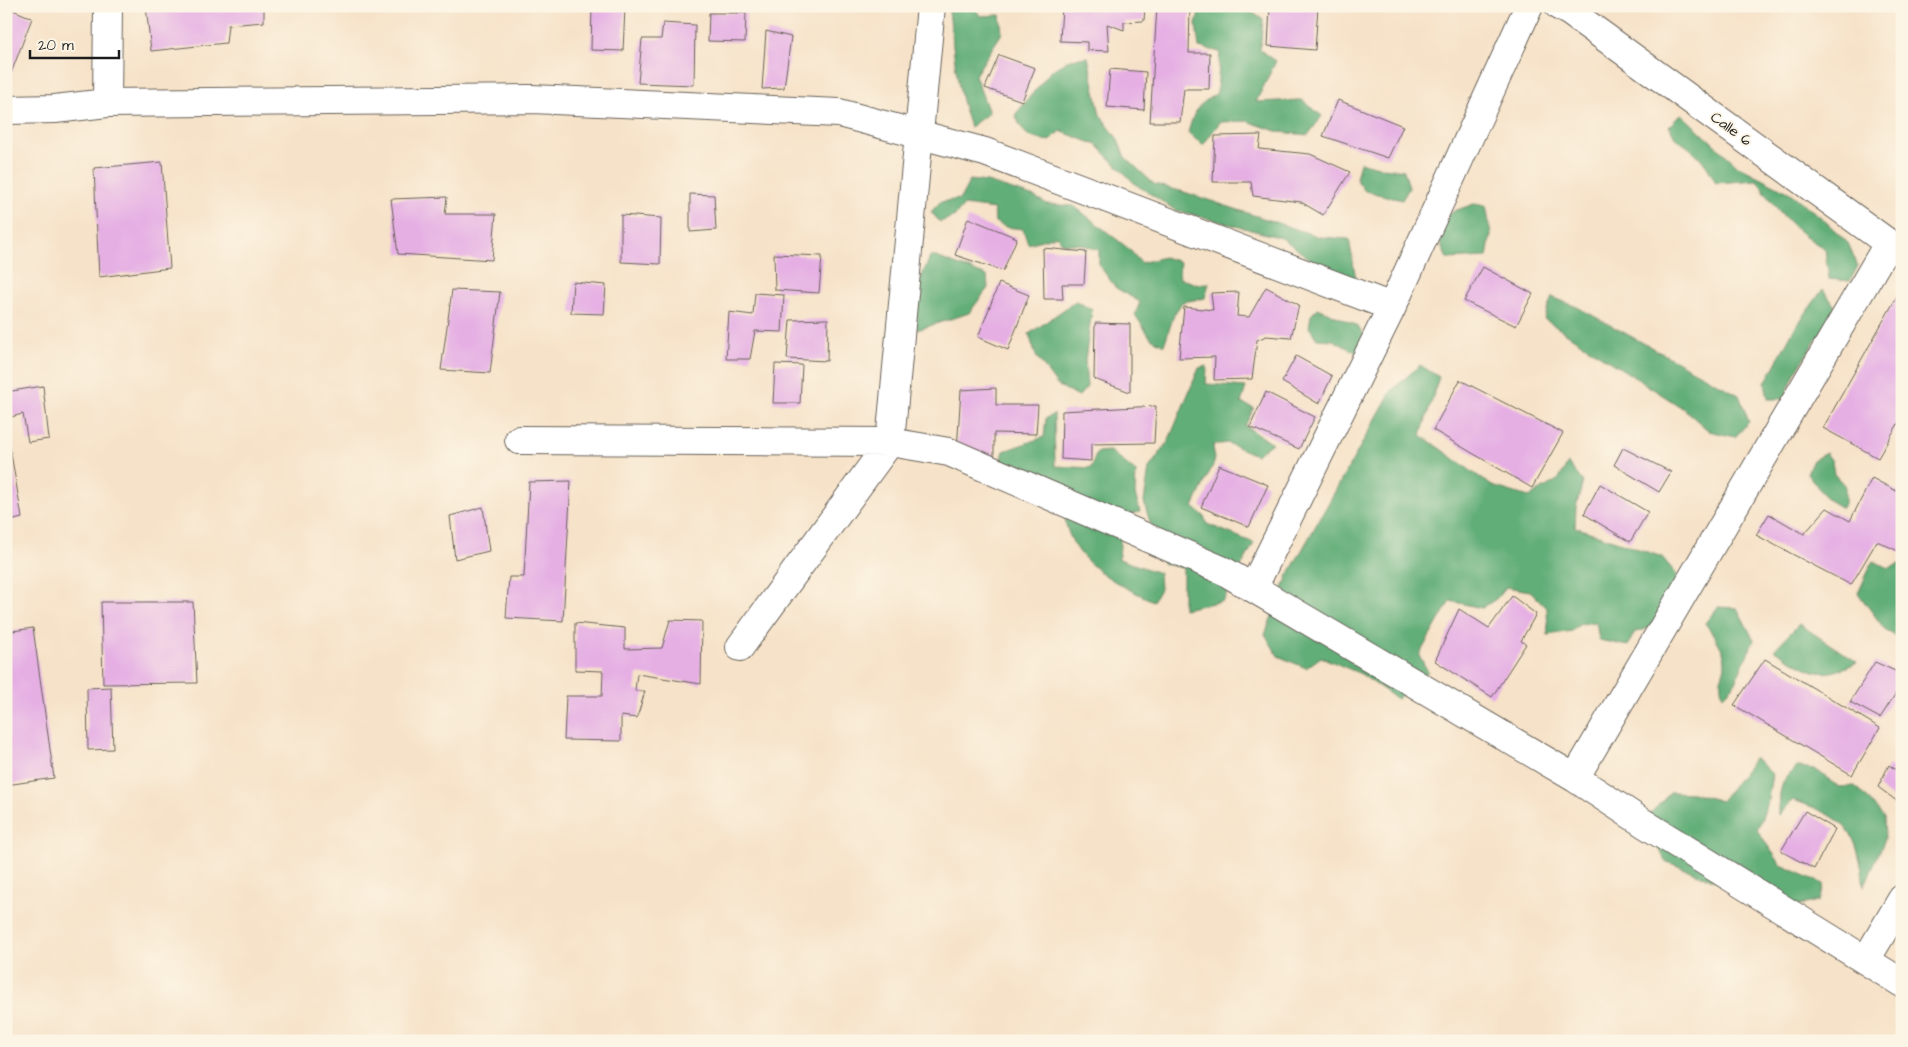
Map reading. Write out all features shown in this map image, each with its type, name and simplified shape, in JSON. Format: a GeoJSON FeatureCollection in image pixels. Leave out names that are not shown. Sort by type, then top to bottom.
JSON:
{"type":"FeatureCollection","features":[{"type":"Feature","properties":{"kind":"street"},"geometry":{"type":"LineString","coordinates":[[107,103],[108,6]]}},
{"type":"Feature","properties":{"kind":"street"},"geometry":{"type":"LineString","coordinates":[[740,647],[890,442],[931,6]]}},
{"type":"Feature","properties":{"kind":"street"},"geometry":{"type":"LineString","coordinates":[[1253,588],[1392,307],[1529,6]]}},
{"type":"Feature","properties":{"kind":"street","name":"Calle 6"},"geometry":{"type":"LineString","coordinates":[[1559,6],[1570,12],[1895,249]]}},
{"type":"Feature","properties":{"kind":"street"},"geometry":{"type":"LineString","coordinates":[[6,110],[55,109],[107,103],[532,99],[839,113],[985,152],[1392,307]]}},
{"type":"Feature","properties":{"kind":"street"},"geometry":{"type":"LineString","coordinates":[[1575,778],[1895,249]]}},
{"type":"Feature","properties":{"kind":"street"},"geometry":{"type":"LineString","coordinates":[[519,440],[890,442],[949,452],[1224,571],[1575,778],[1645,824],[1902,983]]}},
{"type":"Feature","properties":{"kind":"street"},"geometry":{"type":"LineString","coordinates":[[1866,960],[1902,900]]}},
{"type":"Feature","properties":{"kind":"green space"},"geometry":{"type":"Polygon","coordinates":[[[952,6],[974,6],[980,16],[1000,15],[1002,33],[975,75],[989,113],[970,127],[965,113],[956,70],[949,11],[952,6]]]}},
{"type":"Feature","properties":{"kind":"green space"},"geometry":{"type":"Polygon","coordinates":[[[1201,6],[1234,7],[1249,11],[1263,20],[1260,50],[1276,61],[1256,102],[1302,100],[1322,116],[1308,135],[1279,132],[1247,121],[1220,122],[1203,145],[1188,133],[1197,109],[1217,93],[1220,52],[1199,47],[1196,24],[1201,6]]]}},
{"type":"Feature","properties":{"kind":"green space"},"geometry":{"type":"Polygon","coordinates":[[[1088,57],[1100,115],[1117,138],[1125,157],[1154,184],[1184,192],[1320,237],[1349,239],[1356,279],[1329,273],[1282,238],[1175,210],[1135,184],[1097,145],[1060,131],[1050,141],[1036,139],[1024,132],[1015,115],[1051,71],[1070,59],[1088,57]]]}},
{"type":"Feature","properties":{"kind":"green space"},"geometry":{"type":"Polygon","coordinates":[[[1681,114],[1738,166],[1790,193],[1823,219],[1848,243],[1858,266],[1850,281],[1829,279],[1825,249],[1804,235],[1786,219],[1757,180],[1716,183],[1700,158],[1672,132],[1669,126],[1681,114]]]}},
{"type":"Feature","properties":{"kind":"green space"},"geometry":{"type":"Polygon","coordinates":[[[1360,162],[1382,168],[1404,170],[1409,188],[1402,200],[1365,191],[1356,179],[1360,162]]]}},
{"type":"Feature","properties":{"kind":"green space"},"geometry":{"type":"Polygon","coordinates":[[[970,180],[987,182],[1035,197],[1047,204],[1074,206],[1129,249],[1141,263],[1164,257],[1180,262],[1179,278],[1197,284],[1209,283],[1205,298],[1182,302],[1174,315],[1164,345],[1151,338],[1135,315],[1140,302],[1116,288],[1099,265],[1099,250],[1080,244],[1064,244],[1056,236],[1028,244],[1023,229],[1006,227],[995,222],[994,209],[964,205],[955,216],[940,222],[931,212],[940,202],[960,199],[970,180]]]}},
{"type":"Feature","properties":{"kind":"green space"},"geometry":{"type":"Polygon","coordinates":[[[1474,204],[1486,206],[1491,234],[1487,257],[1447,259],[1440,243],[1442,220],[1454,211],[1474,204]]]}},
{"type":"Feature","properties":{"kind":"green space"},"geometry":{"type":"Polygon","coordinates":[[[931,255],[987,276],[988,288],[969,313],[917,330],[914,294],[931,255]]]}},
{"type":"Feature","properties":{"kind":"green space"},"geometry":{"type":"Polygon","coordinates":[[[1823,289],[1836,308],[1795,373],[1784,399],[1768,399],[1765,383],[1793,331],[1823,289]]]}},
{"type":"Feature","properties":{"kind":"green space"},"geometry":{"type":"Polygon","coordinates":[[[1552,297],[1577,307],[1739,395],[1749,422],[1735,437],[1709,431],[1684,409],[1544,319],[1552,297]]]}},
{"type":"Feature","properties":{"kind":"green space"},"geometry":{"type":"Polygon","coordinates":[[[1076,301],[1092,310],[1085,360],[1087,387],[1079,396],[1057,385],[1036,356],[1029,334],[1076,301]]]}},
{"type":"Feature","properties":{"kind":"green space"},"geometry":{"type":"Polygon","coordinates":[[[1318,308],[1356,325],[1364,334],[1357,353],[1333,340],[1317,339],[1309,327],[1311,315],[1318,308]]]}},
{"type":"Feature","properties":{"kind":"green space"},"geometry":{"type":"Polygon","coordinates":[[[1420,365],[1439,377],[1421,435],[1492,486],[1529,497],[1559,479],[1568,463],[1583,482],[1576,507],[1575,527],[1662,557],[1677,575],[1684,616],[1634,633],[1628,646],[1599,640],[1596,622],[1580,624],[1572,631],[1548,635],[1547,608],[1530,591],[1506,587],[1496,599],[1482,608],[1450,601],[1419,655],[1428,672],[1397,699],[1361,674],[1321,657],[1306,668],[1278,656],[1265,634],[1288,575],[1392,390],[1420,365]]]}},
{"type":"Feature","properties":{"kind":"green space"},"geometry":{"type":"Polygon","coordinates":[[[1207,366],[1206,384],[1246,387],[1241,403],[1254,408],[1245,426],[1272,443],[1256,455],[1227,443],[1213,445],[1214,463],[1193,507],[1204,516],[1207,524],[1254,543],[1223,601],[1183,609],[1183,568],[1162,563],[1144,502],[1149,468],[1168,442],[1199,368],[1207,366]]]}},
{"type":"Feature","properties":{"kind":"green space"},"geometry":{"type":"Polygon","coordinates":[[[1054,414],[1055,466],[1091,468],[1097,452],[1110,451],[1136,472],[1135,494],[1140,512],[1122,516],[1119,559],[1159,573],[1160,589],[1153,601],[1128,589],[1102,573],[1081,553],[1067,528],[1062,486],[994,483],[1004,451],[1044,437],[1046,418],[1054,414]]]}},
{"type":"Feature","properties":{"kind":"green space"},"geometry":{"type":"Polygon","coordinates":[[[1826,453],[1832,461],[1834,474],[1845,486],[1845,501],[1842,508],[1827,499],[1807,473],[1813,460],[1826,453]]]}},
{"type":"Feature","properties":{"kind":"green space"},"geometry":{"type":"Polygon","coordinates":[[[1873,561],[1889,568],[1902,563],[1902,639],[1886,631],[1858,593],[1873,561]]]}},
{"type":"Feature","properties":{"kind":"green space"},"geometry":{"type":"Polygon","coordinates":[[[1718,607],[1737,608],[1754,640],[1733,686],[1723,696],[1721,680],[1725,662],[1723,652],[1718,641],[1705,623],[1718,607]]]}},
{"type":"Feature","properties":{"kind":"green space"},"geometry":{"type":"Polygon","coordinates":[[[1799,624],[1857,662],[1832,672],[1814,671],[1805,668],[1774,650],[1799,624]]]}},
{"type":"Feature","properties":{"kind":"green space"},"geometry":{"type":"Polygon","coordinates":[[[1755,758],[1772,774],[1767,805],[1757,830],[1781,865],[1824,884],[1819,901],[1785,908],[1665,861],[1646,818],[1671,792],[1692,793],[1721,801],[1755,758]]]}},
{"type":"Feature","properties":{"kind":"green space"},"geometry":{"type":"Polygon","coordinates":[[[1798,767],[1815,769],[1839,787],[1855,786],[1884,817],[1885,839],[1864,887],[1858,852],[1853,839],[1838,820],[1826,813],[1793,800],[1779,815],[1781,788],[1787,776],[1798,767]]]}},
{"type":"Feature","properties":{"kind":"building"},"geometry":{"type":"Polygon","coordinates":[[[146,6],[264,6],[264,22],[228,25],[226,43],[151,51],[146,6]]]}},
{"type":"Feature","properties":{"kind":"building"},"geometry":{"type":"Polygon","coordinates":[[[1062,6],[1145,6],[1144,21],[1124,22],[1124,30],[1107,24],[1109,51],[1087,50],[1087,42],[1060,41],[1062,6]]]}},
{"type":"Feature","properties":{"kind":"building"},"geometry":{"type":"Polygon","coordinates":[[[1157,6],[1190,7],[1189,53],[1210,53],[1209,89],[1184,89],[1180,122],[1150,122],[1157,6]]]}},
{"type":"Feature","properties":{"kind":"building"},"geometry":{"type":"Polygon","coordinates":[[[1270,6],[1318,6],[1315,50],[1268,46],[1270,6]]]}},
{"type":"Feature","properties":{"kind":"building"},"geometry":{"type":"Polygon","coordinates":[[[6,7],[32,18],[10,76],[6,74],[6,7]]]}},
{"type":"Feature","properties":{"kind":"building"},"geometry":{"type":"Polygon","coordinates":[[[592,7],[625,8],[623,51],[591,50],[592,7]]]}},
{"type":"Feature","properties":{"kind":"building"},"geometry":{"type":"Polygon","coordinates":[[[709,13],[746,13],[745,42],[708,41],[709,13]]]}},
{"type":"Feature","properties":{"kind":"building"},"geometry":{"type":"Polygon","coordinates":[[[663,23],[695,25],[694,85],[638,83],[642,39],[661,39],[663,23]]]}},
{"type":"Feature","properties":{"kind":"building"},"geometry":{"type":"Polygon","coordinates":[[[766,31],[791,37],[784,88],[762,89],[766,31]]]}},
{"type":"Feature","properties":{"kind":"building"},"geometry":{"type":"Polygon","coordinates":[[[999,55],[1035,68],[1022,101],[985,88],[999,55]]]}},
{"type":"Feature","properties":{"kind":"building"},"geometry":{"type":"Polygon","coordinates":[[[1110,69],[1146,72],[1144,110],[1107,107],[1110,69]]]}},
{"type":"Feature","properties":{"kind":"building"},"geometry":{"type":"Polygon","coordinates":[[[1338,100],[1403,126],[1388,158],[1323,136],[1338,100]]]}},
{"type":"Feature","properties":{"kind":"building"},"geometry":{"type":"Polygon","coordinates":[[[1261,135],[1259,149],[1310,154],[1350,172],[1323,215],[1301,202],[1253,196],[1251,182],[1213,182],[1215,136],[1261,135]]]}},
{"type":"Feature","properties":{"kind":"building"},"geometry":{"type":"Polygon","coordinates":[[[162,162],[170,268],[99,277],[94,168],[162,162]]]}},
{"type":"Feature","properties":{"kind":"building"},"geometry":{"type":"Polygon","coordinates":[[[690,194],[714,195],[716,230],[690,232],[690,194]]]}},
{"type":"Feature","properties":{"kind":"building"},"geometry":{"type":"Polygon","coordinates":[[[447,197],[445,214],[496,214],[492,260],[398,254],[391,199],[447,197]]]}},
{"type":"Feature","properties":{"kind":"building"},"geometry":{"type":"Polygon","coordinates":[[[621,215],[661,218],[660,264],[621,262],[621,215]]]}},
{"type":"Feature","properties":{"kind":"building"},"geometry":{"type":"Polygon","coordinates":[[[968,218],[1017,238],[1003,271],[955,255],[968,218]]]}},
{"type":"Feature","properties":{"kind":"building"},"geometry":{"type":"Polygon","coordinates":[[[1043,248],[1086,252],[1084,284],[1062,284],[1063,299],[1044,299],[1043,248]]]}},
{"type":"Feature","properties":{"kind":"building"},"geometry":{"type":"Polygon","coordinates":[[[774,254],[822,256],[819,293],[775,290],[774,254]]]}},
{"type":"Feature","properties":{"kind":"building"},"geometry":{"type":"Polygon","coordinates":[[[1483,267],[1533,294],[1516,326],[1464,301],[1483,267]]]}},
{"type":"Feature","properties":{"kind":"building"},"geometry":{"type":"Polygon","coordinates":[[[573,282],[606,285],[604,314],[571,313],[573,282]]]}},
{"type":"Feature","properties":{"kind":"building"},"geometry":{"type":"Polygon","coordinates":[[[999,283],[1029,295],[1008,350],[978,337],[999,283]]]}},
{"type":"Feature","properties":{"kind":"building"},"geometry":{"type":"Polygon","coordinates":[[[1266,287],[1299,305],[1291,338],[1266,336],[1257,340],[1252,379],[1214,380],[1215,357],[1179,358],[1184,307],[1213,310],[1211,293],[1239,292],[1237,316],[1249,317],[1266,287]]]}},
{"type":"Feature","properties":{"kind":"building"},"geometry":{"type":"Polygon","coordinates":[[[452,290],[500,292],[490,373],[441,370],[452,290]]]}},
{"type":"Feature","properties":{"kind":"building"},"geometry":{"type":"Polygon","coordinates":[[[1900,291],[1902,417],[1878,458],[1823,428],[1900,291]]]}},
{"type":"Feature","properties":{"kind":"building"},"geometry":{"type":"Polygon","coordinates":[[[755,293],[784,295],[782,332],[755,331],[750,359],[726,359],[729,312],[753,315],[755,293]]]}},
{"type":"Feature","properties":{"kind":"building"},"geometry":{"type":"Polygon","coordinates":[[[828,319],[827,361],[787,359],[790,320],[828,319]]]}},
{"type":"Feature","properties":{"kind":"building"},"geometry":{"type":"Polygon","coordinates":[[[1095,323],[1130,324],[1130,392],[1094,379],[1095,323]]]}},
{"type":"Feature","properties":{"kind":"building"},"geometry":{"type":"Polygon","coordinates":[[[1296,356],[1332,376],[1319,404],[1282,382],[1296,356]]]}},
{"type":"Feature","properties":{"kind":"building"},"geometry":{"type":"Polygon","coordinates":[[[775,364],[802,365],[800,403],[773,403],[775,364]]]}},
{"type":"Feature","properties":{"kind":"building"},"geometry":{"type":"Polygon","coordinates":[[[1460,380],[1563,433],[1532,488],[1433,430],[1460,380]]]}},
{"type":"Feature","properties":{"kind":"building"},"geometry":{"type":"Polygon","coordinates":[[[43,386],[49,439],[28,442],[23,414],[6,418],[6,392],[43,386]]]}},
{"type":"Feature","properties":{"kind":"building"},"geometry":{"type":"Polygon","coordinates":[[[996,388],[996,405],[1038,405],[1036,434],[994,433],[994,463],[957,450],[961,390],[996,388]]]}},
{"type":"Feature","properties":{"kind":"building"},"geometry":{"type":"Polygon","coordinates":[[[1266,392],[1315,417],[1299,449],[1250,427],[1266,392]]]}},
{"type":"Feature","properties":{"kind":"building"},"geometry":{"type":"Polygon","coordinates":[[[1156,406],[1154,443],[1091,444],[1091,461],[1061,459],[1062,411],[1156,406]]]}},
{"type":"Feature","properties":{"kind":"building"},"geometry":{"type":"Polygon","coordinates":[[[6,424],[22,518],[6,522],[6,424]]]}},
{"type":"Feature","properties":{"kind":"building"},"geometry":{"type":"Polygon","coordinates":[[[1623,448],[1671,472],[1659,492],[1614,465],[1623,448]]]}},
{"type":"Feature","properties":{"kind":"building"},"geometry":{"type":"Polygon","coordinates":[[[1219,465],[1268,485],[1249,527],[1201,507],[1219,465]]]}},
{"type":"Feature","properties":{"kind":"building"},"geometry":{"type":"Polygon","coordinates":[[[1872,478],[1902,494],[1902,553],[1877,541],[1851,585],[1756,535],[1769,514],[1804,534],[1827,508],[1850,521],[1872,478]]]}},
{"type":"Feature","properties":{"kind":"building"},"geometry":{"type":"Polygon","coordinates":[[[571,481],[563,621],[506,618],[509,577],[524,577],[529,482],[571,481]]]}},
{"type":"Feature","properties":{"kind":"building"},"geometry":{"type":"Polygon","coordinates":[[[1600,484],[1648,512],[1630,542],[1584,514],[1600,484]]]}},
{"type":"Feature","properties":{"kind":"building"},"geometry":{"type":"Polygon","coordinates":[[[483,507],[489,551],[455,559],[450,516],[483,507]]]}},
{"type":"Feature","properties":{"kind":"building"},"geometry":{"type":"Polygon","coordinates":[[[1512,596],[1536,614],[1521,641],[1526,644],[1492,697],[1435,661],[1459,609],[1489,628],[1512,596]]]}},
{"type":"Feature","properties":{"kind":"building"},"geometry":{"type":"Polygon","coordinates":[[[101,602],[193,602],[197,683],[103,684],[101,602]]]}},
{"type":"Feature","properties":{"kind":"building"},"geometry":{"type":"Polygon","coordinates":[[[670,620],[702,621],[701,684],[637,674],[635,691],[645,691],[637,718],[621,716],[621,741],[564,740],[566,696],[602,696],[603,671],[575,670],[575,623],[625,628],[625,649],[662,648],[670,620]]]}},
{"type":"Feature","properties":{"kind":"building"},"geometry":{"type":"Polygon","coordinates":[[[33,628],[54,778],[6,785],[6,632],[33,628]]]}},
{"type":"Feature","properties":{"kind":"building"},"geometry":{"type":"Polygon","coordinates":[[[1765,659],[1880,728],[1852,775],[1734,705],[1765,659]]]}},
{"type":"Feature","properties":{"kind":"building"},"geometry":{"type":"Polygon","coordinates":[[[1875,662],[1902,674],[1902,684],[1880,718],[1850,702],[1875,662]]]}},
{"type":"Feature","properties":{"kind":"building"},"geometry":{"type":"Polygon","coordinates":[[[111,687],[113,749],[88,750],[87,688],[111,687]]]}},
{"type":"Feature","properties":{"kind":"building"},"geometry":{"type":"Polygon","coordinates":[[[1889,765],[1902,774],[1902,805],[1878,787],[1889,765]]]}},
{"type":"Feature","properties":{"kind":"building"},"geometry":{"type":"Polygon","coordinates":[[[1805,811],[1835,829],[1814,869],[1781,851],[1805,811]]]}}]}
